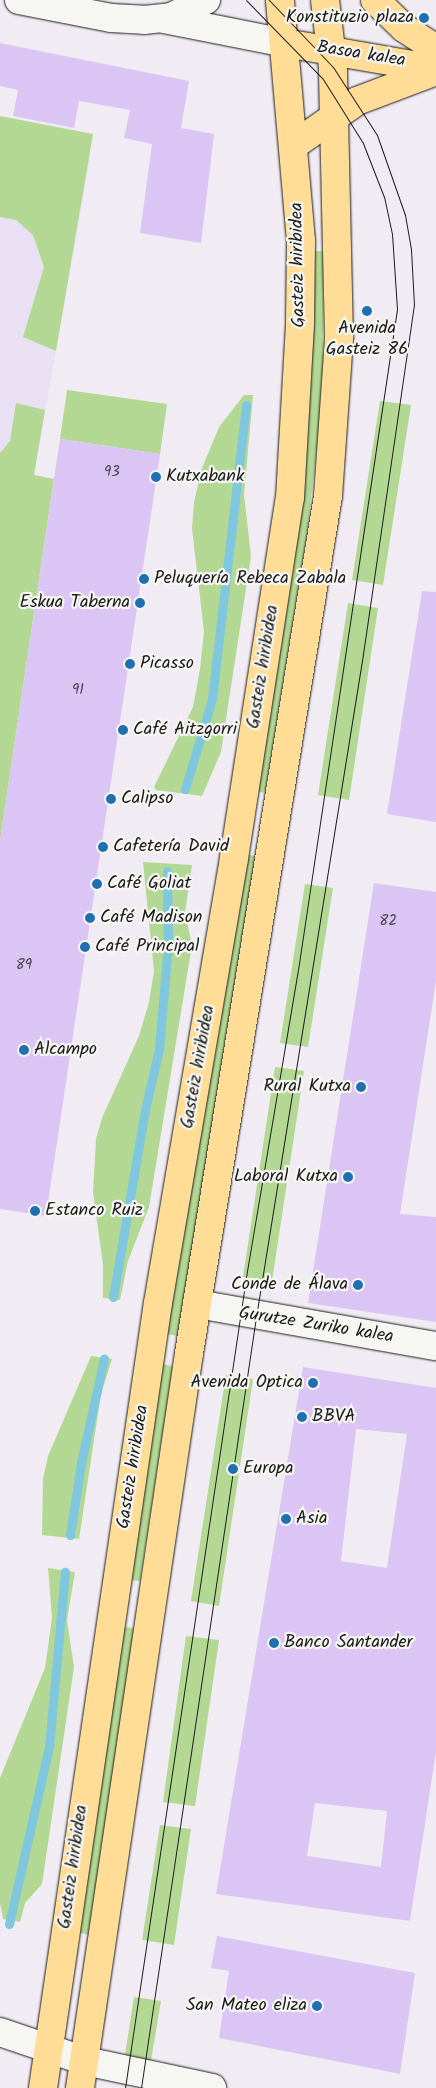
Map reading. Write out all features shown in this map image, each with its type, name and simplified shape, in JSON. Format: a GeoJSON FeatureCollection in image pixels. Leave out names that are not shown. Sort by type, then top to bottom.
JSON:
{"type":"FeatureCollection","features":[{"type":"Feature","properties":{"kind":"main road","name":"Gasteiz hiribidea"},"geometry":{"type":"LineString","coordinates":[[43,2088],[158,1303],[234,858],[290,498],[300,322],[301,241],[280,0]]}},
{"type":"Feature","properties":{"kind":"main road","name":"Gasteiz hiribidea"},"geometry":{"type":"LineString","coordinates":[[80,2088],[196,1304],[328,496],[339,338],[332,51],[325,0]]}},
{"type":"Feature","properties":{"kind":"main road","name":"Basoa kalea"},"geometry":{"type":"LineString","coordinates":[[376,0],[404,28],[436,49]]}},
{"type":"Feature","properties":{"kind":"main road","name":"Basoa kalea"},"geometry":{"type":"LineString","coordinates":[[285,43],[436,70]]}},
{"type":"Feature","properties":{"kind":"main road","name":"Basoa kalea"},"geometry":{"type":"LineString","coordinates":[[294,145],[333,116],[378,90],[436,70]]}},
{"type":"Feature","properties":{"kind":"street"},"geometry":{"type":"LineString","coordinates":[[19,0],[112,18],[164,19],[285,43]]}},
{"type":"Feature","properties":{"kind":"street"},"geometry":{"type":"LineString","coordinates":[[164,19],[206,0]]}},
{"type":"Feature","properties":{"kind":"street","name":"Gurutze Zuriko kalea"},"geometry":{"type":"LineString","coordinates":[[196,1304],[436,1346]]}},
{"type":"Feature","properties":{"kind":"street"},"geometry":{"type":"LineString","coordinates":[[0,2032],[48,2050],[85,2061],[212,2088]]}},
{"type":"Feature","properties":{"kind":"shaded area"},"geometry":{"type":"Polygon","coordinates":[[[0,140],[90,158],[34,475],[0,468],[0,140]]]}},
{"type":"Feature","properties":{"kind":"green space"},"geometry":{"type":"Polygon","coordinates":[[[0,116],[93,134],[56,351],[23,337],[44,267],[33,235],[16,220],[0,217],[0,116]]]}},
{"type":"Feature","properties":{"kind":"green space"},"geometry":{"type":"Polygon","coordinates":[[[313,251],[323,251],[323,394],[307,533],[265,793],[255,791],[304,460],[313,326],[313,251]]]}},
{"type":"Feature","properties":{"kind":"green space"},"geometry":{"type":"Polygon","coordinates":[[[67,390],[167,404],[160,454],[60,439],[67,390]]]}},
{"type":"Feature","properties":{"kind":"green space"},"geometry":{"type":"Polygon","coordinates":[[[244,395],[253,395],[244,495],[251,556],[221,752],[202,796],[156,790],[154,787],[193,707],[200,669],[204,632],[192,528],[194,502],[202,468],[219,427],[244,395]]]}},
{"type":"Feature","properties":{"kind":"green space"},"geometry":{"type":"Polygon","coordinates":[[[380,401],[411,405],[383,585],[352,580],[380,401]]]}},
{"type":"Feature","properties":{"kind":"green space"},"geometry":{"type":"Polygon","coordinates":[[[16,403],[45,410],[34,475],[54,479],[0,841],[0,453],[10,441],[16,403]]]}},
{"type":"Feature","properties":{"kind":"green space"},"geometry":{"type":"Polygon","coordinates":[[[348,603],[378,608],[349,800],[318,795],[348,603]]]}},
{"type":"Feature","properties":{"kind":"green space"},"geometry":{"type":"Polygon","coordinates":[[[245,854],[255,856],[178,1336],[167,1334],[245,854]]]}},
{"type":"Feature","properties":{"kind":"green space"},"geometry":{"type":"Polygon","coordinates":[[[143,862],[192,865],[185,913],[192,945],[149,1207],[128,1261],[120,1300],[103,1298],[103,1265],[93,1192],[96,1139],[102,1118],[139,1036],[149,1002],[154,971],[143,862]]]}},
{"type":"Feature","properties":{"kind":"green space"},"geometry":{"type":"Polygon","coordinates":[[[305,884],[333,888],[308,1047],[280,1043],[305,884]]]}},
{"type":"Feature","properties":{"kind":"green space"},"geometry":{"type":"Polygon","coordinates":[[[275,1067],[304,1071],[272,1281],[243,1277],[275,1067]]]}},
{"type":"Feature","properties":{"kind":"green space"},"geometry":{"type":"Polygon","coordinates":[[[91,1356],[112,1359],[101,1394],[79,1539],[42,1535],[43,1479],[48,1456],[91,1356]]]}},
{"type":"Feature","properties":{"kind":"green space"},"geometry":{"type":"Polygon","coordinates":[[[161,1364],[173,1366],[140,1581],[129,1580],[161,1364]]]}},
{"type":"Feature","properties":{"kind":"green space"},"geometry":{"type":"Polygon","coordinates":[[[226,1375],[253,1379],[219,1606],[191,1601],[226,1375]]]}},
{"type":"Feature","properties":{"kind":"green space"},"geometry":{"type":"Polygon","coordinates":[[[48,1568],[75,1572],[67,1620],[74,1667],[42,1884],[25,1903],[20,1922],[3,1919],[0,1903],[0,1778],[45,1668],[52,1618],[48,1568]]]}},
{"type":"Feature","properties":{"kind":"green space"},"geometry":{"type":"Polygon","coordinates":[[[122,1627],[134,1628],[89,1935],[78,1932],[122,1627]]]}},
{"type":"Feature","properties":{"kind":"green space"},"geometry":{"type":"Polygon","coordinates":[[[186,1636],[219,1640],[195,1806],[163,1802],[186,1636]]]}},
{"type":"Feature","properties":{"kind":"green space"},"geometry":{"type":"Polygon","coordinates":[[[160,1825],[191,1829],[174,1945],[142,1940],[160,1825]]]}},
{"type":"Feature","properties":{"kind":"green space"},"geometry":{"type":"Polygon","coordinates":[[[134,1997],[161,2001],[150,2066],[124,2061],[134,1997]]]}},
{"type":"Feature","properties":{"kind":"building"},"geometry":{"type":"Polygon","coordinates":[[[0,43],[189,81],[181,128],[214,134],[201,243],[140,233],[152,144],[124,138],[130,110],[79,101],[74,128],[13,116],[18,90],[0,86],[0,43]]]}},
{"type":"Feature","properties":{"kind":"building"},"geometry":{"type":"Polygon","coordinates":[[[60,439],[160,454],[46,1216],[0,1209],[0,841],[60,439]]]}},
{"type":"Feature","properties":{"kind":"building"},"geometry":{"type":"Polygon","coordinates":[[[422,591],[436,592],[436,822],[387,814],[422,591]]]}},
{"type":"Feature","properties":{"kind":"building"},"geometry":{"type":"Polygon","coordinates":[[[374,883],[436,892],[436,981],[400,1214],[436,1217],[436,1322],[308,1303],[374,883]]]}},
{"type":"Feature","properties":{"kind":"building"},"geometry":{"type":"Polygon","coordinates":[[[303,1367],[436,1388],[436,1752],[410,1921],[216,1894],[303,1367]],[[356,1429],[341,1561],[387,1568],[407,1434],[356,1429]],[[315,1803],[307,1856],[381,1867],[387,1811],[315,1803]]]}},
{"type":"Feature","properties":{"kind":"building","name":"San Mateo eliza"},"geometry":{"type":"Polygon","coordinates":[[[217,1936],[415,1973],[400,2074],[219,2038],[229,1971],[211,1968],[217,1936]]]}},
{"type":"Feature","properties":{"kind":"waterway"},"geometry":{"type":"LineString","coordinates":[[185,789],[212,699],[246,405]]}},
{"type":"Feature","properties":{"kind":"waterway"},"geometry":{"type":"LineString","coordinates":[[113,1297],[145,1110],[159,1049],[168,943],[167,871]]}},
{"type":"Feature","properties":{"kind":"waterway"},"geometry":{"type":"LineString","coordinates":[[70,1535],[81,1463],[104,1358]]}},
{"type":"Feature","properties":{"kind":"waterway"},"geometry":{"type":"LineString","coordinates":[[9,1924],[49,1747],[65,1572]]}},
{"type":"Feature","properties":{"kind":"tram line"},"geometry":{"type":"LineString","coordinates":[[125,2088],[246,1277],[298,970],[397,309],[392,234],[384,197],[363,143],[323,79],[246,0]]}},
{"type":"Feature","properties":{"kind":"tram line"},"geometry":{"type":"LineString","coordinates":[[141,2088],[256,1317],[363,654],[414,305],[411,249],[405,215],[377,135],[333,67],[269,0]]}},
{"type":"Feature","properties":{"kind":"place","name":"Konstituzio plaza"},"geometry":{"type":"Point","coordinates":[424,18]}},
{"type":"Feature","properties":{"kind":"place","name":"Avenida Gasteiz 86"},"geometry":{"type":"Point","coordinates":[367,311]}},
{"type":"Feature","properties":{"kind":"place","name":"Kutxabank"},"geometry":{"type":"Point","coordinates":[156,477]}},
{"type":"Feature","properties":{"kind":"place","name":"Peluquería Rebeca Zabala"},"geometry":{"type":"Point","coordinates":[144,579]}},
{"type":"Feature","properties":{"kind":"place","name":"Eskua Taberna"},"geometry":{"type":"Point","coordinates":[140,603]}},
{"type":"Feature","properties":{"kind":"place","name":"Picasso"},"geometry":{"type":"Point","coordinates":[130,664]}},
{"type":"Feature","properties":{"kind":"place","name":"Café Aitzgorri"},"geometry":{"type":"Point","coordinates":[123,730]}},
{"type":"Feature","properties":{"kind":"place","name":"Calipso"},"geometry":{"type":"Point","coordinates":[111,799]}},
{"type":"Feature","properties":{"kind":"place","name":"Cafetería David"},"geometry":{"type":"Point","coordinates":[103,847]}},
{"type":"Feature","properties":{"kind":"place","name":"Café Goliat"},"geometry":{"type":"Point","coordinates":[97,884]}},
{"type":"Feature","properties":{"kind":"place","name":"Café Madison"},"geometry":{"type":"Point","coordinates":[90,918]}},
{"type":"Feature","properties":{"kind":"place","name":"Café Principal"},"geometry":{"type":"Point","coordinates":[85,947]}},
{"type":"Feature","properties":{"kind":"place","name":"Alcampo"},"geometry":{"type":"Point","coordinates":[24,1050]}},
{"type":"Feature","properties":{"kind":"place","name":"Rural Kutxa"},"geometry":{"type":"Point","coordinates":[361,1087]}},
{"type":"Feature","properties":{"kind":"place","name":"Laboral Kutxa"},"geometry":{"type":"Point","coordinates":[348,1177]}},
{"type":"Feature","properties":{"kind":"place","name":"Estanco Ruiz"},"geometry":{"type":"Point","coordinates":[35,1211]}},
{"type":"Feature","properties":{"kind":"place","name":"Conde de Álava"},"geometry":{"type":"Point","coordinates":[358,1285]}},
{"type":"Feature","properties":{"kind":"place","name":"Avenida Optica"},"geometry":{"type":"Point","coordinates":[313,1383]}},
{"type":"Feature","properties":{"kind":"place","name":"BBVA"},"geometry":{"type":"Point","coordinates":[302,1417]}},
{"type":"Feature","properties":{"kind":"place","name":"Europa"},"geometry":{"type":"Point","coordinates":[233,1469]}},
{"type":"Feature","properties":{"kind":"place","name":"Asia"},"geometry":{"type":"Point","coordinates":[286,1519]}},
{"type":"Feature","properties":{"kind":"place","name":"Banco Santander"},"geometry":{"type":"Point","coordinates":[274,1643]}},
{"type":"Feature","properties":{"kind":"place","name":"San Mateo eliza"},"geometry":{"type":"Point","coordinates":[317,2006]}}]}
